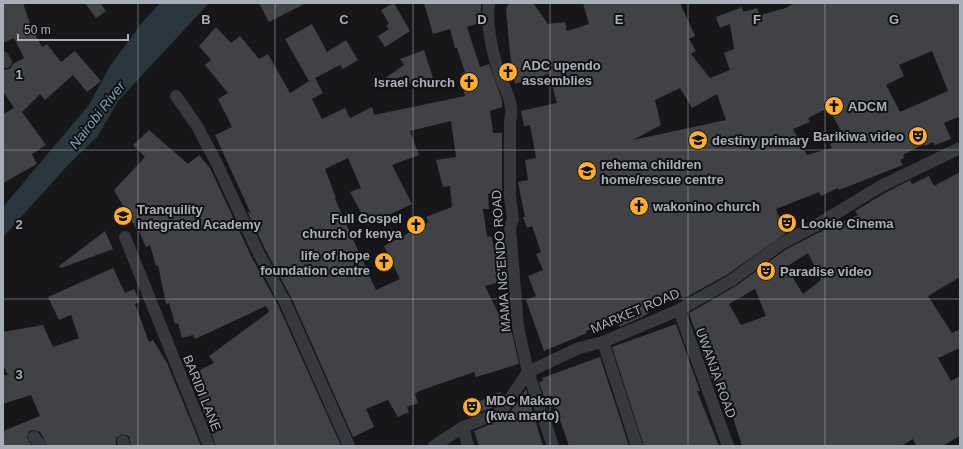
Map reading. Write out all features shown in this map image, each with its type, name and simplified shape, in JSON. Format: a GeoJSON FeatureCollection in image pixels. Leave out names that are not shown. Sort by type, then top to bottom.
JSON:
{"type":"FeatureCollection","features":[{"type":"Feature","properties":{"kind":"street","name":"MAMA NG'ENDO ROAD"},"geometry":{"type":"LineString","coordinates":[[488,3],[488,27],[492,49],[506,92],[511,98],[513,112],[510,122],[510,196],[513,219],[510,228],[518,327],[528,372],[553,446]]}},
{"type":"Feature","properties":{"kind":"street"},"geometry":{"type":"LineString","coordinates":[[176,96],[197,126],[215,160],[259,254],[285,302],[349,446]]}},
{"type":"Feature","properties":{"kind":"street","name":"MARKET ROAD"},"geometry":{"type":"LineString","coordinates":[[528,372],[579,348],[603,342],[679,310],[732,280],[781,244],[815,226],[881,186],[960,148]]}},
{"type":"Feature","properties":{"kind":"street","name":"BARIDI LANE"},"geometry":{"type":"LineString","coordinates":[[125,237],[169,350],[209,446]]}},
{"type":"Feature","properties":{"kind":"street","name":"UWANJA ROAD"},"geometry":{"type":"LineString","coordinates":[[679,310],[728,446]]}},
{"type":"Feature","properties":{"kind":"street"},"geometry":{"type":"LineString","coordinates":[[603,342],[637,446]]}},
{"type":"Feature","properties":{"kind":"street"},"geometry":{"type":"LineString","coordinates":[[434,446],[463,427],[501,412],[528,372]]}},
{"type":"Feature","properties":{"kind":"street"},"geometry":{"type":"LineString","coordinates":[[463,427],[468,446]]}},
{"type":"Feature","properties":{"kind":"water","name":"Nairobi River"},"geometry":{"type":"Polygon","coordinates":[[[160,3],[209,3],[119,100],[97,137],[69,164],[3,237],[3,207],[89,105],[110,66],[141,24],[160,3]]]}},
{"type":"Feature","properties":{"kind":"building"},"geometry":{"type":"Polygon","coordinates":[[[3,3],[23,3],[32,29],[42,47],[47,44],[61,62],[75,51],[101,81],[87,92],[73,75],[45,100],[40,94],[22,112],[46,145],[32,154],[37,164],[3,183],[3,114],[14,108],[3,91],[3,70],[10,69],[13,64],[24,58],[14,38],[3,43],[3,3]]]}},
{"type":"Feature","properties":{"kind":"building"},"geometry":{"type":"Polygon","coordinates":[[[85,3],[100,3],[106,11],[96,18],[85,3]]]}},
{"type":"Feature","properties":{"kind":"building"},"geometry":{"type":"Polygon","coordinates":[[[259,3],[306,3],[269,22],[259,3]]]}},
{"type":"Feature","properties":{"kind":"building"},"geometry":{"type":"Polygon","coordinates":[[[394,3],[410,31],[385,47],[378,36],[389,29],[386,26],[389,24],[381,10],[394,3]]]}},
{"type":"Feature","properties":{"kind":"building"},"geometry":{"type":"Polygon","coordinates":[[[424,3],[481,3],[481,22],[467,27],[480,67],[489,64],[502,100],[502,107],[490,111],[493,133],[502,133],[502,192],[488,194],[489,209],[483,209],[487,237],[491,236],[504,281],[485,286],[506,329],[511,328],[519,364],[476,377],[474,372],[419,391],[415,394],[418,403],[407,407],[409,412],[398,417],[388,400],[366,409],[374,427],[353,437],[292,299],[266,251],[247,211],[251,214],[215,135],[232,127],[218,99],[228,93],[205,65],[211,60],[199,46],[216,27],[231,43],[240,36],[259,59],[268,54],[290,93],[314,78],[309,81],[285,39],[312,24],[327,52],[346,40],[358,60],[343,69],[340,65],[315,78],[323,93],[312,99],[322,119],[345,108],[350,118],[372,107],[374,115],[465,96],[463,89],[468,88],[462,73],[465,72],[457,48],[455,48],[450,29],[433,34],[424,3]],[[451,121],[410,131],[419,155],[392,165],[412,204],[368,225],[350,192],[361,188],[348,158],[325,169],[336,198],[335,199],[376,290],[400,279],[384,246],[429,222],[426,217],[452,207],[450,186],[443,187],[436,160],[456,157],[451,121]]]}},
{"type":"Feature","properties":{"kind":"building"},"geometry":{"type":"Polygon","coordinates":[[[509,3],[533,3],[548,24],[565,22],[567,31],[589,24],[583,3],[680,3],[695,36],[689,39],[696,51],[691,54],[710,78],[730,70],[724,53],[734,49],[730,24],[720,28],[716,17],[742,7],[743,12],[757,8],[760,15],[786,8],[794,3],[960,3],[960,120],[958,117],[944,123],[951,139],[935,145],[933,142],[925,146],[924,144],[903,155],[904,158],[900,160],[903,165],[839,190],[838,188],[821,196],[819,192],[776,209],[785,234],[728,274],[683,299],[681,295],[669,301],[666,296],[646,304],[649,313],[620,327],[618,320],[586,331],[587,333],[544,351],[526,300],[536,296],[528,276],[543,270],[536,254],[541,252],[532,226],[527,228],[523,217],[525,217],[518,182],[528,180],[525,160],[536,158],[530,125],[524,126],[521,111],[557,103],[549,74],[515,84],[510,54],[506,9],[509,3]],[[932,51],[899,65],[904,76],[886,85],[900,112],[948,91],[932,51]],[[680,88],[655,100],[661,125],[633,140],[726,120],[717,94],[692,108],[680,88]],[[828,108],[808,118],[810,122],[793,129],[807,155],[832,148],[830,144],[845,138],[828,108]]]}},
{"type":"Feature","properties":{"kind":"building"},"geometry":{"type":"Polygon","coordinates":[[[424,50],[434,81],[412,88],[407,75],[386,82],[384,79],[404,65],[400,59],[424,50]]]}},
{"type":"Feature","properties":{"kind":"building"},"geometry":{"type":"Polygon","coordinates":[[[149,130],[188,164],[199,155],[210,168],[252,258],[278,305],[341,446],[216,446],[195,384],[203,381],[198,371],[214,363],[209,356],[269,312],[266,306],[195,339],[193,335],[182,338],[178,323],[175,324],[169,303],[166,304],[158,265],[156,266],[150,245],[146,247],[139,231],[138,232],[114,190],[145,157],[133,145],[149,130]]]}},
{"type":"Feature","properties":{"kind":"building"},"geometry":{"type":"Polygon","coordinates":[[[960,172],[960,277],[928,296],[952,333],[960,329],[960,348],[938,358],[951,381],[960,376],[960,436],[942,446],[916,446],[913,439],[901,446],[742,446],[729,405],[727,405],[719,384],[714,386],[689,313],[736,286],[785,250],[858,215],[855,211],[910,180],[912,184],[929,176],[934,186],[960,172]],[[808,253],[786,267],[803,294],[821,280],[808,253]],[[755,289],[729,304],[741,325],[766,316],[755,289]]]}},
{"type":"Feature","properties":{"kind":"building"},"geometry":{"type":"Polygon","coordinates":[[[105,231],[113,249],[61,268],[59,266],[105,231]]]}},
{"type":"Feature","properties":{"kind":"building"},"geometry":{"type":"Polygon","coordinates":[[[113,268],[125,293],[134,289],[140,302],[135,304],[149,342],[153,340],[167,363],[201,446],[131,446],[129,436],[122,434],[116,438],[116,446],[48,446],[40,432],[33,430],[29,431],[27,438],[32,446],[3,446],[3,431],[40,416],[31,395],[3,404],[3,376],[8,375],[3,365],[3,332],[43,325],[53,347],[79,338],[71,315],[59,320],[48,297],[113,268]]]}},
{"type":"Feature","properties":{"kind":"building"},"geometry":{"type":"Polygon","coordinates":[[[676,324],[700,391],[697,391],[719,446],[644,446],[612,347],[676,324]]]}},
{"type":"Feature","properties":{"kind":"building"},"geometry":{"type":"Polygon","coordinates":[[[600,357],[629,446],[569,446],[551,395],[544,397],[539,382],[543,381],[542,378],[600,357]]]}},
{"type":"Feature","properties":{"kind":"building"},"geometry":{"type":"Polygon","coordinates":[[[526,389],[543,446],[479,446],[474,431],[507,417],[526,389]]]}},
{"type":"Feature","properties":{"kind":"building"},"geometry":{"type":"Polygon","coordinates":[[[500,392],[501,395],[504,394],[496,406],[468,417],[465,408],[500,392]]]}},
{"type":"Feature","properties":{"kind":"place","name":"ADC upendo assemblies"},"geometry":{"type":"Point","coordinates":[508,72]}},
{"type":"Feature","properties":{"kind":"place","name":"Israel church"},"geometry":{"type":"Point","coordinates":[469,82]}},
{"type":"Feature","properties":{"kind":"place","name":"ADCM"},"geometry":{"type":"Point","coordinates":[834,106]}},
{"type":"Feature","properties":{"kind":"place","name":"Barikiwa video"},"geometry":{"type":"Point","coordinates":[918,136]}},
{"type":"Feature","properties":{"kind":"place","name":"destiny primary"},"geometry":{"type":"Point","coordinates":[698,140]}},
{"type":"Feature","properties":{"kind":"place","name":"rehema children home/rescue centre"},"geometry":{"type":"Point","coordinates":[587,171]}},
{"type":"Feature","properties":{"kind":"place","name":"wakonino church"},"geometry":{"type":"Point","coordinates":[639,206]}},
{"type":"Feature","properties":{"kind":"place","name":"Tranquility integrated Academy"},"geometry":{"type":"Point","coordinates":[123,216]}},
{"type":"Feature","properties":{"kind":"place","name":"Lookie Cinema"},"geometry":{"type":"Point","coordinates":[787,223]}},
{"type":"Feature","properties":{"kind":"place","name":"Full Gospel church of kenya"},"geometry":{"type":"Point","coordinates":[416,225]}},
{"type":"Feature","properties":{"kind":"place","name":"life of hope foundation centre"},"geometry":{"type":"Point","coordinates":[384,262]}},
{"type":"Feature","properties":{"kind":"place","name":"Paradise video"},"geometry":{"type":"Point","coordinates":[766,271]}},
{"type":"Feature","properties":{"kind":"place","name":"MDC Makao (kwa marto)"},"geometry":{"type":"Point","coordinates":[472,407]}}]}
